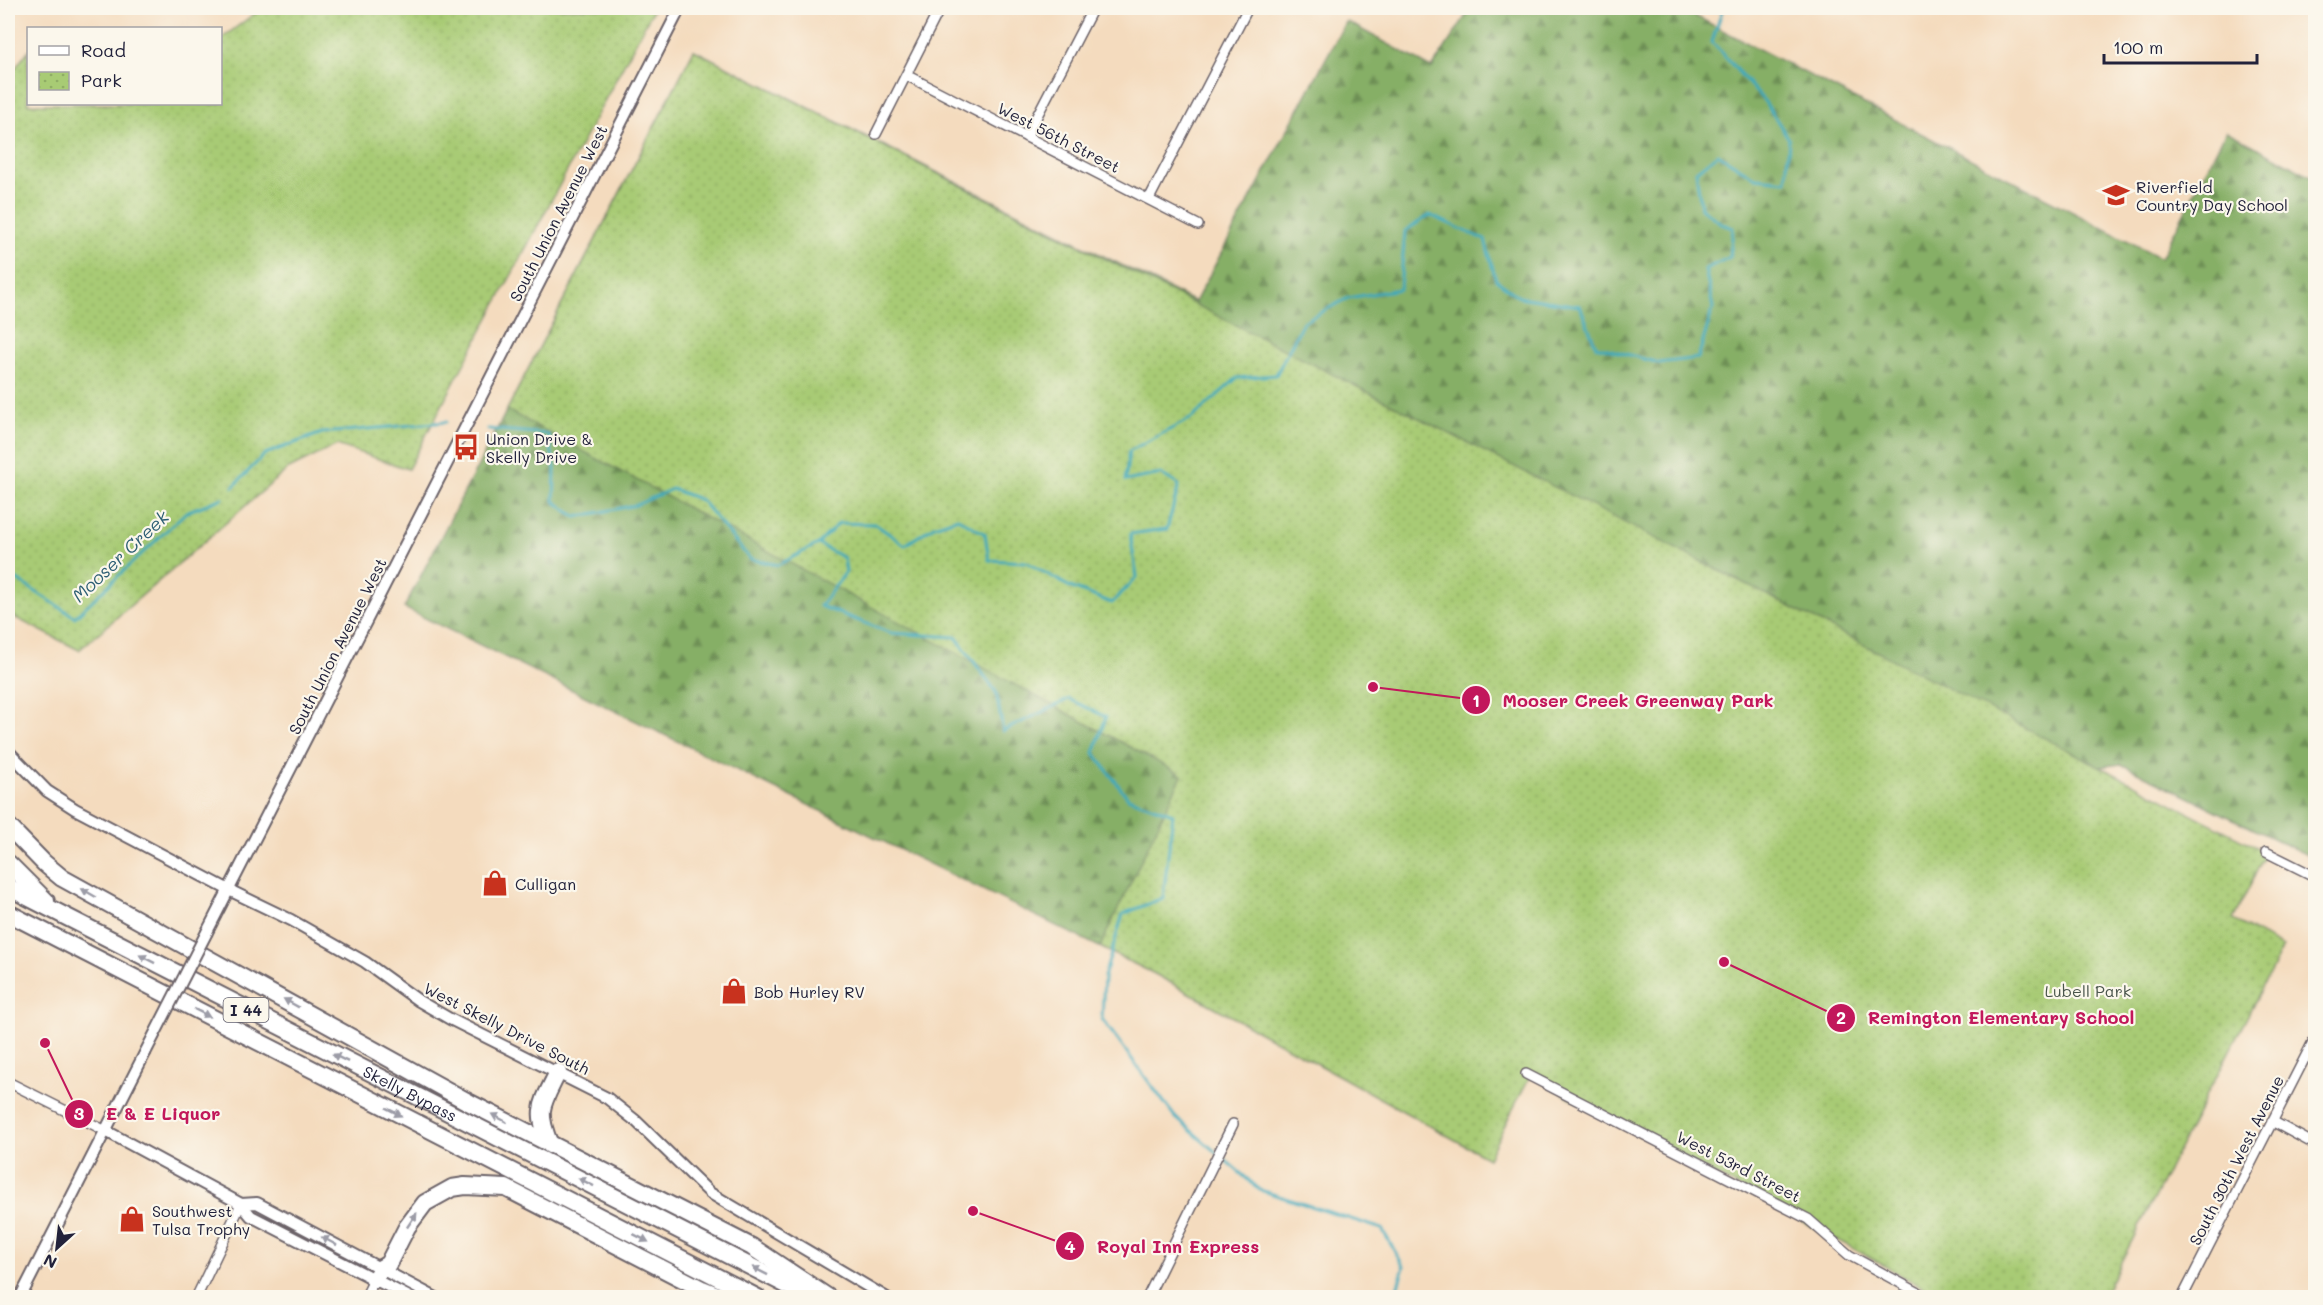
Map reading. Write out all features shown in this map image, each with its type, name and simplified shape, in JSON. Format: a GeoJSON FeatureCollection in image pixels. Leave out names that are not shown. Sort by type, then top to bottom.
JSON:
{"type":"FeatureCollection","features":[{"type":"Feature","properties":{"kind":"highway"},"geometry":{"type":"LineString","coordinates":[[8,826],[62,878],[550,1145],[752,1247],[829,1298]]}},
{"type":"Feature","properties":{"kind":"highway"},"geometry":{"type":"LineString","coordinates":[[8,863],[57,913]]}},
{"type":"Feature","properties":{"kind":"highway","name":"Skelly Bypass"},"geometry":{"type":"LineString","coordinates":[[8,887],[812,1298]]}},
{"type":"Feature","properties":{"kind":"highway","name":"Skelly Bypass"},"geometry":{"type":"LineString","coordinates":[[8,913],[758,1298]]}},
{"type":"Feature","properties":{"kind":"highway"},"geometry":{"type":"LineString","coordinates":[[550,1145],[541,1113],[542,1104],[558,1072]]}},
{"type":"Feature","properties":{"kind":"highway"},"geometry":{"type":"LineString","coordinates":[[377,1274],[388,1264],[407,1227],[425,1203],[452,1188],[506,1188],[702,1289],[724,1298]]}},
{"type":"Feature","properties":{"kind":"street","name":"South Union Avenue West"},"geometry":{"type":"LineString","coordinates":[[20,1298],[680,8]]}},
{"type":"Feature","properties":{"kind":"street"},"geometry":{"type":"LineString","coordinates":[[876,134],[940,8]]}},
{"type":"Feature","properties":{"kind":"street"},"geometry":{"type":"LineString","coordinates":[[1026,137],[1093,8]]}},
{"type":"Feature","properties":{"kind":"street"},"geometry":{"type":"LineString","coordinates":[[1149,199],[1248,8]]}},
{"type":"Feature","properties":{"kind":"street","name":"West 56th Street"},"geometry":{"type":"LineString","coordinates":[[906,75],[1198,225]]}},
{"type":"Feature","properties":{"kind":"street","name":"West Skelly Drive South"},"geometry":{"type":"LineString","coordinates":[[8,751],[47,791],[75,809],[291,920],[365,962],[419,1001],[450,1019],[558,1072],[614,1103],[636,1121],[710,1193],[887,1298]]}},
{"type":"Feature","properties":{"kind":"street"},"geometry":{"type":"LineString","coordinates":[[2266,852],[2316,878]]}},
{"type":"Feature","properties":{"kind":"street","name":"South 30th West Avenue"},"geometry":{"type":"LineString","coordinates":[[2182,1298],[2316,1036]]}},
{"type":"Feature","properties":{"kind":"street","name":"West 53rd Street"},"geometry":{"type":"LineString","coordinates":[[1526,1074],[1808,1219],[1849,1256],[1928,1298]]}},
{"type":"Feature","properties":{"kind":"street"},"geometry":{"type":"LineString","coordinates":[[8,1082],[106,1131],[242,1204],[251,1216],[377,1274],[436,1298]]}},
{"type":"Feature","properties":{"kind":"street"},"geometry":{"type":"LineString","coordinates":[[2272,1121],[2316,1145]]}},
{"type":"Feature","properties":{"kind":"street"},"geometry":{"type":"LineString","coordinates":[[1147,1298],[1233,1124]]}},
{"type":"Feature","properties":{"kind":"street"},"geometry":{"type":"LineString","coordinates":[[196,1298],[242,1204]]}},
{"type":"Feature","properties":{"kind":"street"},"geometry":{"type":"LineString","coordinates":[[365,1298],[377,1274]]}},
{"type":"Feature","properties":{"kind":"street"},"geometry":{"type":"LineString","coordinates":[[377,1274],[411,1298]]}},
{"type":"Feature","properties":{"kind":"green space"},"geometry":{"type":"Polygon","coordinates":[[[262,8],[654,8],[408,469],[337,445],[287,470],[79,650],[8,614],[8,78],[27,52],[27,105],[222,105],[222,38],[262,8]]]}},
{"type":"Feature","properties":{"kind":"green space"},"geometry":{"type":"Polygon","coordinates":[[[1471,8],[1680,8],[2161,258],[2226,131],[2315,178],[2315,849],[2311,857],[2121,764],[2023,777],[1533,1066],[1488,1158],[1155,974],[404,608],[694,50],[1195,302],[1346,21],[1432,68],[1471,8]]]}},
{"type":"Feature","properties":{"kind":"green space","name":"Lubell Park"},"geometry":{"type":"Polygon","coordinates":[[[694,50],[1773,598],[2266,852],[2233,920],[2283,947],[2103,1297],[1940,1297],[1530,1076],[1488,1158],[1155,974],[1100,947],[1182,775],[507,410],[694,50]]]}},
{"type":"Feature","properties":{"kind":"waterway"},"geometry":{"type":"LineString","coordinates":[[488,429],[548,434],[555,468],[554,501],[576,517],[636,505],[672,489],[701,500],[750,559],[778,565],[818,544],[839,523],[875,524],[905,545],[934,526],[958,518],[985,534],[989,560],[1026,562],[1070,587],[1112,603],[1137,577],[1130,534],[1167,529],[1179,485],[1161,474],[1125,481],[1129,451],[1192,418],[1237,378],[1276,375],[1303,322],[1348,298],[1400,289],[1405,231],[1430,215],[1485,240],[1496,280],[1519,297],[1580,306],[1596,346],[1659,363],[1698,358],[1713,308],[1705,269],[1730,257],[1733,228],[1722,224],[1701,208],[1696,171],[1718,154],[1756,178],[1786,181],[1789,139],[1765,102],[1712,42],[1723,8]]}},
{"type":"Feature","properties":{"kind":"waterway","name":"Mooser Creek"},"geometry":{"type":"LineString","coordinates":[[233,487],[265,454],[322,433],[446,422]]}},
{"type":"Feature","properties":{"kind":"waterway","name":"Mooser Creek"},"geometry":{"type":"LineString","coordinates":[[8,574],[75,617],[186,512],[223,498]]}},
{"type":"Feature","properties":{"kind":"waterway"},"geometry":{"type":"LineString","coordinates":[[818,544],[844,558],[846,572],[820,606],[891,633],[956,637],[996,692],[1003,731],[1069,699],[1106,717],[1094,753],[1128,798],[1173,814],[1163,898],[1123,914],[1104,977],[1102,1019],[1175,1117],[1260,1190],[1382,1229],[1404,1267],[1394,1298]]}},
{"type":"Feature","properties":{"kind":"place","name":"Riverfield Country Day School"},"geometry":{"type":"Point","coordinates":[2116,195]}},
{"type":"Feature","properties":{"kind":"place","name":"Union Drive & Skelly Drive"},"geometry":{"type":"Point","coordinates":[466,447]}},
{"type":"Feature","properties":{"kind":"place","name":"Mooser Creek Greenway Park"},"geometry":{"type":"Point","coordinates":[1373,687]}},
{"type":"Feature","properties":{"kind":"place","name":"Culligan"},"geometry":{"type":"Point","coordinates":[495,883]}},
{"type":"Feature","properties":{"kind":"place","name":"Remington Elementary School"},"geometry":{"type":"Point","coordinates":[1724,962]}},
{"type":"Feature","properties":{"kind":"place","name":"Bob Hurley RV"},"geometry":{"type":"Point","coordinates":[734,991]}},
{"type":"Feature","properties":{"kind":"place","name":"E & E Liquor"},"geometry":{"type":"Point","coordinates":[45,1043]}},
{"type":"Feature","properties":{"kind":"place","name":"Royal Inn Express"},"geometry":{"type":"Point","coordinates":[973,1211]}},
{"type":"Feature","properties":{"kind":"place","name":"Southwest Tulsa Trophy"},"geometry":{"type":"Point","coordinates":[132,1219]}}]}
